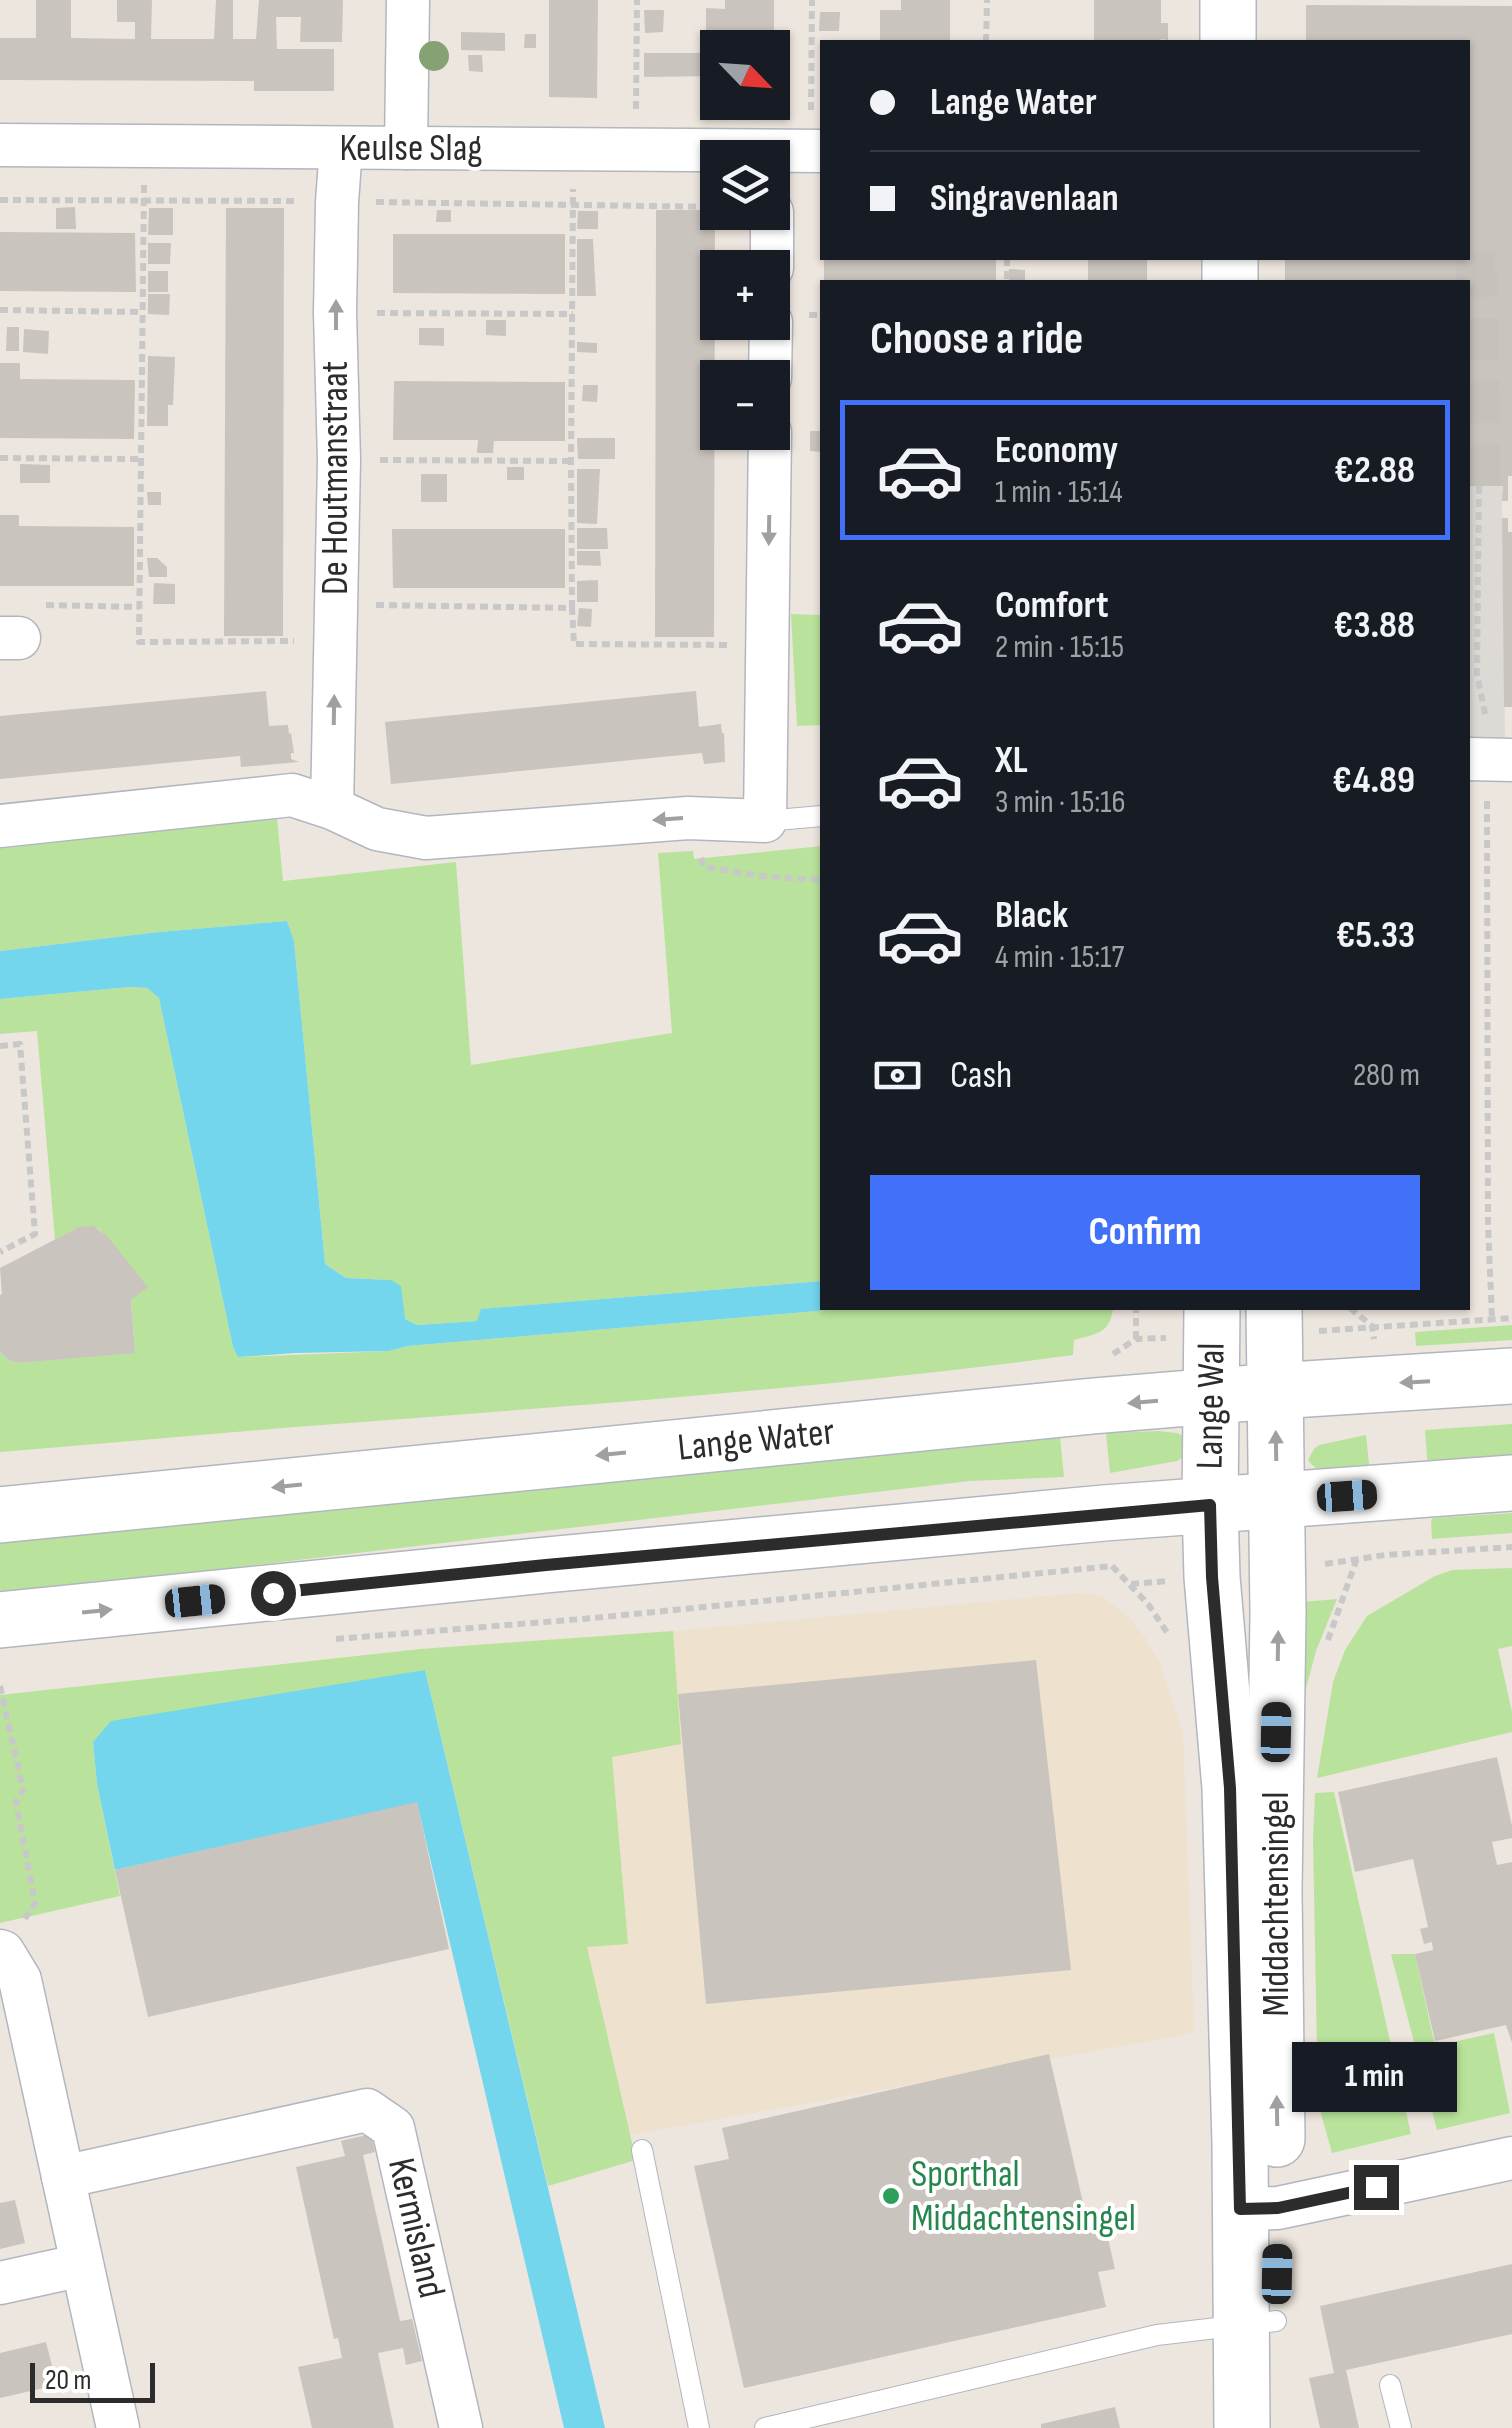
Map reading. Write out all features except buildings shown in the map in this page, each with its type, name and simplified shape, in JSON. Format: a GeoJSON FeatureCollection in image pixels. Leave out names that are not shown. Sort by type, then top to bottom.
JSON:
{"type":"FeatureCollection","features":[{"type":"Feature","properties":{"kind":"main road"},"geometry":{"type":"LineString","coordinates":[[1228,0],[1228,40]]}},
{"type":"Feature","properties":{"kind":"main road","name":"Lange Wal"},"geometry":{"type":"LineString","coordinates":[[1210,1505],[1212,1310]]}},
{"type":"Feature","properties":{"kind":"main road","name":"Lange Wal"},"geometry":{"type":"LineString","coordinates":[[1274,1310],[1278,1500]]}},
{"type":"Feature","properties":{"kind":"main road","name":"Lange Water"},"geometry":{"type":"LineString","coordinates":[[0,1514],[1210,1396],[1512,1376]]}},
{"type":"Feature","properties":{"kind":"main road"},"geometry":{"type":"LineString","coordinates":[[0,1620],[546,1565],[1210,1505],[1512,1483]]}},
{"type":"Feature","properties":{"kind":"main road","name":"Middachtensingel"},"geometry":{"type":"LineString","coordinates":[[1275,2428],[1259,2323],[1259,2209],[1274,1890],[1278,1500]]}},
{"type":"Feature","properties":{"kind":"main road","name":"Middachtensingel"},"geometry":{"type":"LineString","coordinates":[[1210,1505],[1212,1577],[1259,2209]]}},
{"type":"Feature","properties":{"kind":"main road","name":"Middachtensingel"},"geometry":{"type":"LineString","coordinates":[[1242,2428],[1259,2323]]}},
{"type":"Feature","properties":{"kind":"street"},"geometry":{"type":"LineString","coordinates":[[406,148],[408,0]]}},
{"type":"Feature","properties":{"kind":"street","name":"Keulse Slag"},"geometry":{"type":"LineString","coordinates":[[0,145],[802,151]]}},
{"type":"Feature","properties":{"kind":"street","name":"De Houtmanstraat"},"geometry":{"type":"LineString","coordinates":[[332,808],[338,460],[335,313],[341,148]]}},
{"type":"Feature","properties":{"kind":"street"},"geometry":{"type":"LineString","coordinates":[[790,174],[802,151]]}},
{"type":"Feature","properties":{"kind":"street"},"geometry":{"type":"LineString","coordinates":[[0,826],[292,795],[376,829],[426,838],[688,818],[765,821],[770,450]]}},
{"type":"Feature","properties":{"kind":"street"},"geometry":{"type":"LineString","coordinates":[[2,1951],[20,1980],[118,2428]]}},
{"type":"Feature","properties":{"kind":"street","name":"Kermisland"},"geometry":{"type":"LineString","coordinates":[[63,2177],[367,2110],[393,2128],[461,2428]]}},
{"type":"Feature","properties":{"kind":"street"},"geometry":{"type":"LineString","coordinates":[[1259,2209],[1512,2158]]}},
{"type":"Feature","properties":{"kind":"street"},"geometry":{"type":"LineString","coordinates":[[0,2283],[82,2265]]}},
{"type":"Feature","properties":{"kind":"lane"},"geometry":{"type":"LineString","coordinates":[[765,821],[820,816]]}},
{"type":"Feature","properties":{"kind":"lane"},"geometry":{"type":"LineString","coordinates":[[642,2150],[699,2428]]}},
{"type":"Feature","properties":{"kind":"lane"},"geometry":{"type":"LineString","coordinates":[[765,2428],[840,2420],[1157,2336],[1259,2323]]}},
{"type":"Feature","properties":{"kind":"lane"},"geometry":{"type":"LineString","coordinates":[[1390,2385],[1401,2428]]}},
{"type":"Feature","properties":{"kind":"path"},"geometry":{"type":"LineString","coordinates":[[636,0],[636,150]]}},
{"type":"Feature","properties":{"kind":"path"},"geometry":{"type":"LineString","coordinates":[[802,151],[812,0]]}},
{"type":"Feature","properties":{"kind":"path"},"geometry":{"type":"LineString","coordinates":[[986,40],[987,0]]}},
{"type":"Feature","properties":{"kind":"path"},"geometry":{"type":"LineString","coordinates":[[144,146],[139,642],[335,623],[572,608]]}},
{"type":"Feature","properties":{"kind":"path"},"geometry":{"type":"LineString","coordinates":[[573,150],[570,461],[574,644],[767,645]]}},
{"type":"Feature","properties":{"kind":"path"},"geometry":{"type":"LineString","coordinates":[[0,310],[142,312]]}},
{"type":"Feature","properties":{"kind":"path"},"geometry":{"type":"LineString","coordinates":[[335,313],[573,314]]}},
{"type":"Feature","properties":{"kind":"path"},"geometry":{"type":"LineString","coordinates":[[0,458],[141,459]]}},
{"type":"Feature","properties":{"kind":"path"},"geometry":{"type":"LineString","coordinates":[[338,460],[570,461]]}},
{"type":"Feature","properties":{"kind":"path"},"geometry":{"type":"LineString","coordinates":[[1480,486],[1477,674],[1487,722],[1489,760],[1486,868],[1492,1319]]}},
{"type":"Feature","properties":{"kind":"path"},"geometry":{"type":"LineString","coordinates":[[20,627],[139,607]]}},
{"type":"Feature","properties":{"kind":"path"},"geometry":{"type":"LineString","coordinates":[[0,1046],[20,1044],[35,1234],[0,1252]]}},
{"type":"Feature","properties":{"kind":"path","name":"Lange Wal"},"geometry":{"type":"LineString","coordinates":[[1136,1310],[1136,1339]]}},
{"type":"Feature","properties":{"kind":"path"},"geometry":{"type":"LineString","coordinates":[[336,1639],[594,1618],[1112,1566]]}},
{"type":"Feature","properties":{"kind":"path"},"geometry":{"type":"LineString","coordinates":[[0,1686],[23,1790],[16,1802],[35,1902],[2,1951]]}},
{"type":"Feature","properties":{"kind":"shaded area"},"geometry":{"type":"Polygon","coordinates":[[[1512,181],[1502,501],[1505,738],[1470,740],[1470,280],[1430,280],[1430,260],[1470,260],[1470,182],[1512,181]]]}},
{"type":"Feature","properties":{"kind":"shaded area"},"geometry":{"type":"Polygon","coordinates":[[[1078,1593],[1101,1595],[1131,1619],[1145,1637],[1160,1664],[1183,1731],[1194,2033],[588,2143],[513,1642],[1078,1593]]]}},
{"type":"Feature","properties":{"kind":"green space"},"geometry":{"type":"Polygon","coordinates":[[[791,614],[820,615],[820,725],[797,726],[791,614]]]}},
{"type":"Feature","properties":{"kind":"green space"},"geometry":{"type":"Polygon","coordinates":[[[277,817],[283,881],[456,862],[471,1065],[672,1033],[658,853],[693,851],[694,859],[820,846],[820,1281],[482,1309],[478,1321],[417,1325],[405,1319],[391,1280],[346,1278],[325,1264],[294,941],[287,921],[0,951],[0,838],[277,817]]]}},
{"type":"Feature","properties":{"kind":"green space"},"geometry":{"type":"Polygon","coordinates":[[[130,987],[147,988],[159,998],[233,1347],[239,1357],[389,1351],[408,1346],[828,1310],[1113,1310],[1111,1317],[1101,1331],[1074,1340],[1073,1355],[976,1367],[685,1397],[0,1452],[0,1352],[18,1363],[135,1352],[131,1300],[147,1286],[100,1230],[82,1228],[55,1240],[37,1031],[0,1034],[0,999],[130,987]]]}},
{"type":"Feature","properties":{"kind":"green space"},"geometry":{"type":"Polygon","coordinates":[[[1512,1325],[1512,1340],[1416,1346],[1415,1332],[1512,1325]]]}},
{"type":"Feature","properties":{"kind":"green space"},"geometry":{"type":"Polygon","coordinates":[[[1512,1424],[1512,1466],[1428,1471],[1425,1430],[1512,1424]]]}},
{"type":"Feature","properties":{"kind":"green space"},"geometry":{"type":"Polygon","coordinates":[[[1159,1431],[1186,1438],[1185,1456],[1177,1461],[1110,1473],[1106,1433],[1159,1431]]]}},
{"type":"Feature","properties":{"kind":"green space"},"geometry":{"type":"Polygon","coordinates":[[[1366,1435],[1370,1474],[1328,1473],[1308,1460],[1319,1445],[1366,1435]]]}},
{"type":"Feature","properties":{"kind":"green space"},"geometry":{"type":"Polygon","coordinates":[[[1060,1437],[1064,1477],[970,1481],[0,1595],[0,1538],[544,1483],[1060,1437]]]}},
{"type":"Feature","properties":{"kind":"green space"},"geometry":{"type":"Polygon","coordinates":[[[1512,1513],[1512,1533],[1432,1539],[1433,1518],[1512,1513]]]}},
{"type":"Feature","properties":{"kind":"green space"},"geometry":{"type":"Polygon","coordinates":[[[1512,1568],[1512,1646],[1498,1649],[1512,1712],[1512,1732],[1317,1778],[1333,1682],[1345,1650],[1367,1616],[1452,1570],[1512,1568]]]}},
{"type":"Feature","properties":{"kind":"green space"},"geometry":{"type":"Polygon","coordinates":[[[1337,1599],[1316,1651],[1304,1696],[1302,1602],[1337,1599]]]}},
{"type":"Feature","properties":{"kind":"green space"},"geometry":{"type":"Polygon","coordinates":[[[673,1631],[681,1744],[612,1757],[628,1944],[587,1947],[636,2160],[548,2186],[425,1670],[93,1742],[97,1784],[120,1896],[0,1923],[0,1695],[420,1649],[673,1631]]]}},
{"type":"Feature","properties":{"kind":"green space"},"geometry":{"type":"Polygon","coordinates":[[[1334,1792],[1411,2134],[1332,2153],[1318,2103],[1313,1839],[1315,1793],[1334,1792]]]}},
{"type":"Feature","properties":{"kind":"green space"},"geometry":{"type":"Polygon","coordinates":[[[1391,1954],[1415,1954],[1435,2046],[1494,2033],[1510,2113],[1437,2130],[1391,1954]]]}},
{"type":"Feature","properties":{"kind":"water"},"geometry":{"type":"Polygon","coordinates":[[[287,921],[294,941],[325,1264],[346,1278],[391,1280],[401,1286],[405,1319],[417,1325],[477,1321],[481,1309],[820,1281],[820,1310],[828,1310],[408,1346],[389,1351],[238,1357],[159,998],[147,988],[130,987],[0,999],[0,951],[287,921]]]}},
{"type":"Feature","properties":{"kind":"water"},"geometry":{"type":"Polygon","coordinates":[[[425,1670],[605,2428],[564,2428],[417,1803],[115,1870],[97,1784],[93,1742],[111,1721],[425,1670]]]}},
{"type":"Feature","properties":{"kind":"tunnel"},"geometry":{"type":"LineString","coordinates":[[1479,486],[1477,273],[1512,273]]}},
{"type":"Feature","properties":{"kind":"place","name":"Sporthal Middachtensingel"},"geometry":{"type":"Point","coordinates":[891,2196]}},
{"type":"Feature","properties":{"kind":"route"},"geometry":{"type":"LineString","coordinates":[[273,1593],[1210,1505],[1212,1577],[1230,1788],[1240,2209],[1278,2208],[1376,2187]]}}]}
